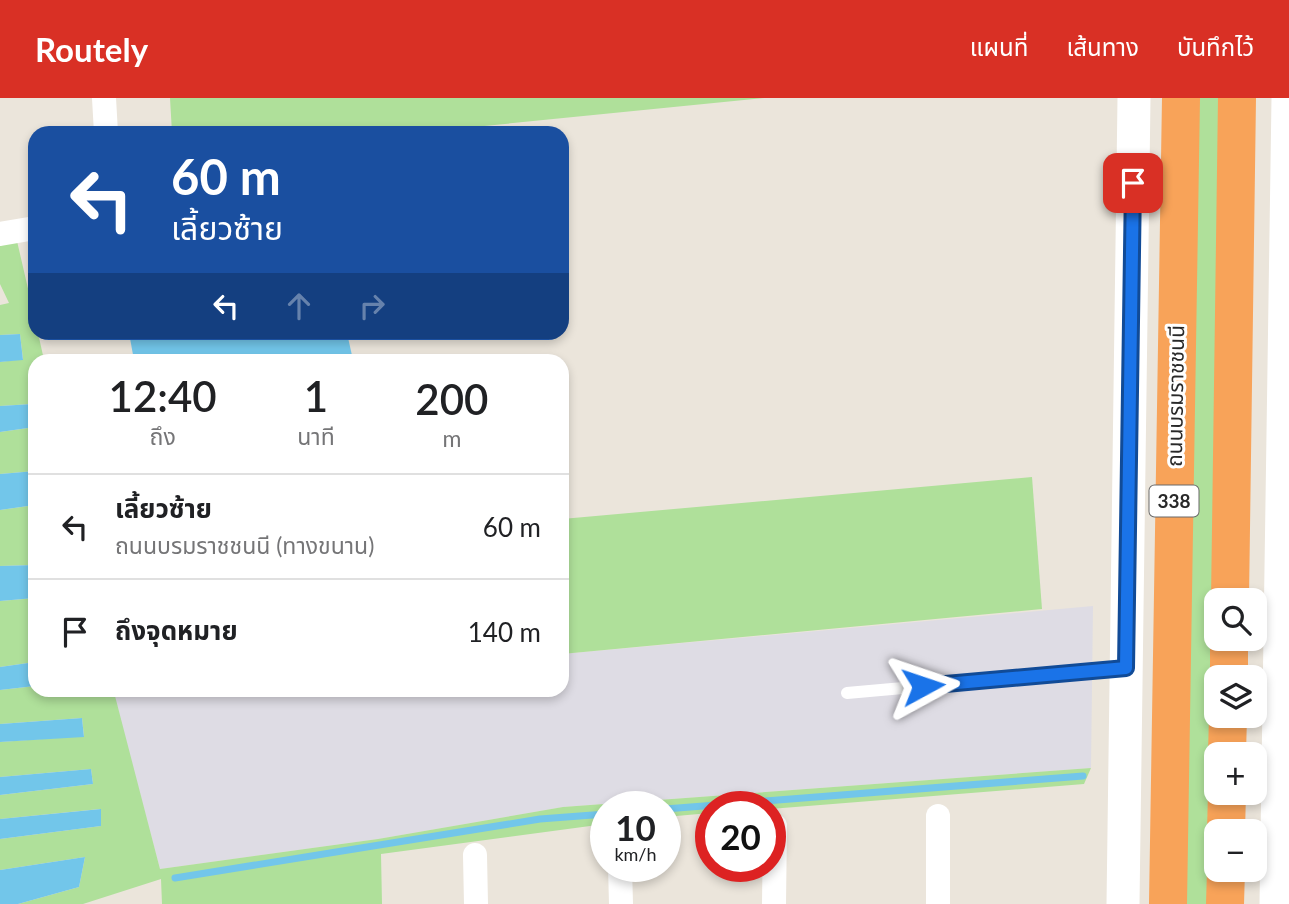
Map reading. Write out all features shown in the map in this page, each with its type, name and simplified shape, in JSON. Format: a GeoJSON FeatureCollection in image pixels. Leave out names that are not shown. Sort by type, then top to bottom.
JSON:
{"type":"FeatureCollection","features":[{"type":"Feature","properties":{"kind":"highway","name":"ถนนบรมราชชนนี"},"geometry":{"type":"LineString","coordinates":[[1168,904],[1181,98]]}},
{"type":"Feature","properties":{"kind":"highway"},"geometry":{"type":"LineString","coordinates":[[1230,588],[1237,98]]}},
{"type":"Feature","properties":{"kind":"highway"},"geometry":{"type":"LineString","coordinates":[[1225,904],[1226,882]]}},
{"type":"Feature","properties":{"kind":"main road","name":"338"},"geometry":{"type":"LineString","coordinates":[[1123,904],[1134,98]]}},
{"type":"Feature","properties":{"kind":"main road"},"geometry":{"type":"LineString","coordinates":[[1276,904],[1283,791],[1288,98]]}},
{"type":"Feature","properties":{"kind":"street"},"geometry":{"type":"LineString","coordinates":[[104,98],[106,126]]}},
{"type":"Feature","properties":{"kind":"street"},"geometry":{"type":"LineString","coordinates":[[0,234],[28,229]]}},
{"type":"Feature","properties":{"kind":"street"},"geometry":{"type":"LineString","coordinates":[[938,816],[938,904]]}},
{"type":"Feature","properties":{"kind":"street"},"geometry":{"type":"LineString","coordinates":[[475,855],[476,904]]}},
{"type":"Feature","properties":{"kind":"street"},"geometry":{"type":"LineString","coordinates":[[620,882],[621,904]]}},
{"type":"Feature","properties":{"kind":"street"},"geometry":{"type":"LineString","coordinates":[[774,882],[774,904]]}},
{"type":"Feature","properties":{"kind":"lane"},"geometry":{"type":"LineString","coordinates":[[847,693],[1126,668]]}},
{"type":"Feature","properties":{"kind":"shaded area"},"geometry":{"type":"Polygon","coordinates":[[[1093,606],[1091,768],[780,791],[695,791],[695,797],[681,798],[681,791],[590,791],[590,805],[563,807],[378,839],[160,869],[114,697],[569,697],[569,653],[1093,606]]]}},
{"type":"Feature","properties":{"kind":"green space"},"geometry":{"type":"Polygon","coordinates":[[[170,98],[764,98],[484,126],[172,126],[170,98]]]}},
{"type":"Feature","properties":{"kind":"green space"},"geometry":{"type":"Polygon","coordinates":[[[1199,98],[1226,98],[1217,588],[1204,588],[1204,651],[1216,651],[1216,665],[1204,665],[1204,728],[1215,728],[1215,742],[1204,742],[1204,805],[1214,805],[1213,819],[1204,819],[1204,882],[1212,882],[1212,904],[1185,904],[1199,98]]]}},
{"type":"Feature","properties":{"kind":"green space"},"geometry":{"type":"Polygon","coordinates":[[[17,241],[28,289],[28,340],[40,340],[43,354],[28,354],[28,404],[0,406],[0,362],[23,359],[20,334],[0,335],[0,305],[9,303],[0,284],[0,244],[17,241]]]}},
{"type":"Feature","properties":{"kind":"green space"},"geometry":{"type":"Polygon","coordinates":[[[28,428],[28,472],[0,474],[0,432],[28,428]]]}},
{"type":"Feature","properties":{"kind":"green space"},"geometry":{"type":"Polygon","coordinates":[[[1032,477],[1042,609],[569,653],[569,518],[1032,477]]]}},
{"type":"Feature","properties":{"kind":"green space"},"geometry":{"type":"Polygon","coordinates":[[[28,506],[28,565],[0,566],[0,510],[28,506]]]}},
{"type":"Feature","properties":{"kind":"green space"},"geometry":{"type":"Polygon","coordinates":[[[28,599],[28,663],[0,667],[0,601],[28,599]]]}},
{"type":"Feature","properties":{"kind":"green space"},"geometry":{"type":"Polygon","coordinates":[[[28,687],[28,697],[115,697],[160,869],[378,839],[563,807],[590,805],[590,826],[381,854],[382,904],[162,904],[161,879],[83,904],[18,904],[79,887],[85,857],[0,870],[0,839],[101,826],[100,809],[0,819],[0,795],[93,784],[91,769],[0,777],[0,742],[84,736],[82,718],[0,724],[0,690],[28,687]]]}},
{"type":"Feature","properties":{"kind":"green space"},"geometry":{"type":"Polygon","coordinates":[[[1091,768],[1084,784],[786,808],[786,791],[780,791],[1091,768]]]}},
{"type":"Feature","properties":{"kind":"green space"},"geometry":{"type":"Polygon","coordinates":[[[695,797],[695,814],[681,816],[681,798],[695,797]]]}},
{"type":"Feature","properties":{"kind":"water"},"geometry":{"type":"Polygon","coordinates":[[[20,334],[23,360],[0,362],[0,335],[20,334]]]}},
{"type":"Feature","properties":{"kind":"water"},"geometry":{"type":"Polygon","coordinates":[[[130,340],[349,340],[352,354],[133,354],[130,340]]]}},
{"type":"Feature","properties":{"kind":"water"},"geometry":{"type":"Polygon","coordinates":[[[28,404],[28,428],[0,432],[0,406],[28,404]]]}},
{"type":"Feature","properties":{"kind":"water"},"geometry":{"type":"Polygon","coordinates":[[[28,472],[28,506],[0,510],[0,474],[28,472]]]}},
{"type":"Feature","properties":{"kind":"water"},"geometry":{"type":"Polygon","coordinates":[[[28,565],[28,599],[0,601],[0,566],[28,565]]]}},
{"type":"Feature","properties":{"kind":"water"},"geometry":{"type":"Polygon","coordinates":[[[28,663],[28,687],[0,690],[0,667],[28,663]]]}},
{"type":"Feature","properties":{"kind":"water"},"geometry":{"type":"Polygon","coordinates":[[[82,718],[84,737],[0,742],[0,724],[82,718]]]}},
{"type":"Feature","properties":{"kind":"water"},"geometry":{"type":"Polygon","coordinates":[[[91,769],[93,784],[0,795],[0,777],[91,769]]]}},
{"type":"Feature","properties":{"kind":"water"},"geometry":{"type":"Polygon","coordinates":[[[101,809],[101,826],[0,839],[0,819],[101,809]]]}},
{"type":"Feature","properties":{"kind":"water"},"geometry":{"type":"Polygon","coordinates":[[[85,857],[79,887],[18,904],[0,904],[0,870],[85,857]]]}},
{"type":"Feature","properties":{"kind":"waterway"},"geometry":{"type":"LineString","coordinates":[[681,808],[1083,776]]}},
{"type":"Feature","properties":{"kind":"waterway"},"geometry":{"type":"LineString","coordinates":[[175,878],[540,819],[590,815]]}},
{"type":"Feature","properties":{"kind":"route"},"geometry":{"type":"LineString","coordinates":[[923,686],[1126,668],[1133,183]]}}]}
